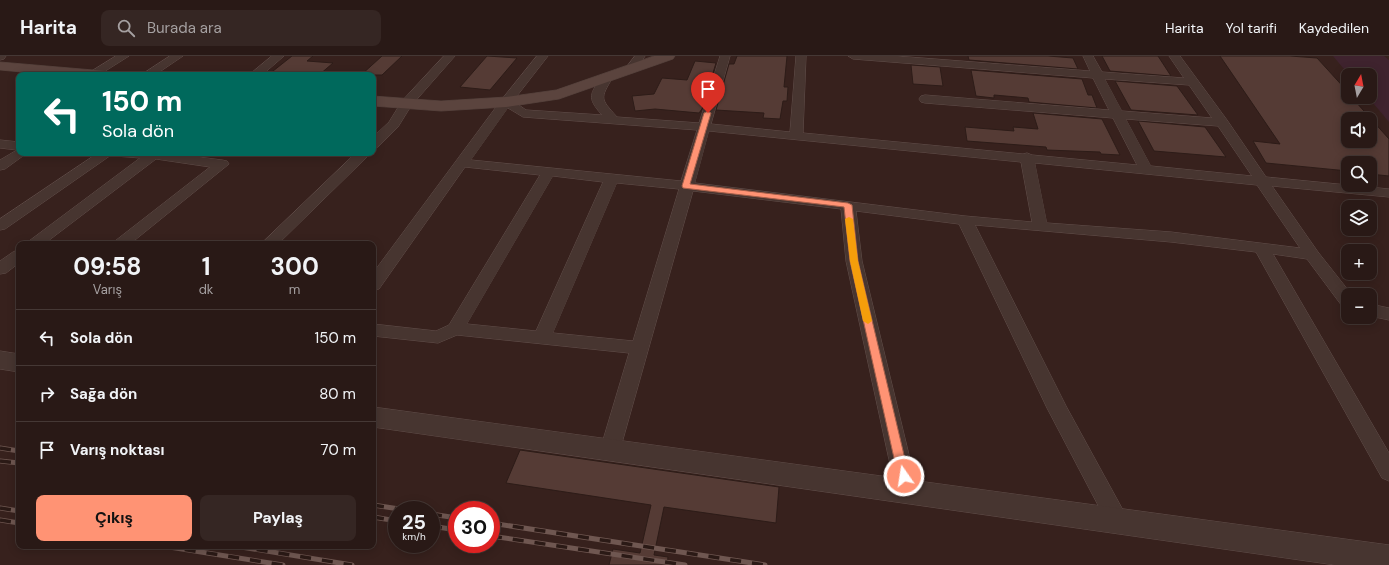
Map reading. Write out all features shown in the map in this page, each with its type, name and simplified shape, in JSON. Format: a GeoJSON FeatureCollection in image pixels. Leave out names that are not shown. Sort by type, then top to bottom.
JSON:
{"type":"FeatureCollection","features":[{"type":"Feature","properties":{"kind":"main road"},"geometry":{"type":"LineString","coordinates":[[376,100],[441,106],[506,102],[559,94],[607,78],[636,62],[668,56]]}},
{"type":"Feature","properties":{"kind":"main road"},"geometry":{"type":"LineString","coordinates":[[0,66],[74,72]]}},
{"type":"Feature","properties":{"kind":"street"},"geometry":{"type":"LineString","coordinates":[[102,72],[124,56]]}},
{"type":"Feature","properties":{"kind":"street"},"geometry":{"type":"LineString","coordinates":[[152,72],[178,56]]}},
{"type":"Feature","properties":{"kind":"street"},"geometry":{"type":"LineString","coordinates":[[259,72],[279,56]]}},
{"type":"Feature","properties":{"kind":"street"},"geometry":{"type":"LineString","coordinates":[[376,141],[394,124],[406,104],[450,56]]}},
{"type":"Feature","properties":{"kind":"street"},"geometry":{"type":"LineString","coordinates":[[376,280],[506,102],[543,56]]}},
{"type":"Feature","properties":{"kind":"street"},"geometry":{"type":"LineString","coordinates":[[610,450],[725,56]]}},
{"type":"Feature","properties":{"kind":"street"},"geometry":{"type":"LineString","coordinates":[[796,136],[801,56]]}},
{"type":"Feature","properties":{"kind":"street"},"geometry":{"type":"LineString","coordinates":[[853,56],[1002,61],[1098,75],[1193,82]]}},
{"type":"Feature","properties":{"kind":"street"},"geometry":{"type":"LineString","coordinates":[[1088,56],[1146,170]]}},
{"type":"Feature","properties":{"kind":"street"},"geometry":{"type":"LineString","coordinates":[[1174,56],[1223,123],[1312,255],[1341,293]]}},
{"type":"Feature","properties":{"kind":"street"},"geometry":{"type":"LineString","coordinates":[[607,78],[597,94],[598,103],[613,120]]}},
{"type":"Feature","properties":{"kind":"street"},"geometry":{"type":"LineString","coordinates":[[925,99],[1223,123]]}},
{"type":"Feature","properties":{"kind":"street"},"geometry":{"type":"LineString","coordinates":[[506,102],[523,113],[1026,157],[1389,193]]}},
{"type":"Feature","properties":{"kind":"street"},"geometry":{"type":"LineString","coordinates":[[0,144],[16,146]]}},
{"type":"Feature","properties":{"kind":"street"},"geometry":{"type":"LineString","coordinates":[[0,166],[16,156]]}},
{"type":"Feature","properties":{"kind":"street"},"geometry":{"type":"LineString","coordinates":[[0,226],[103,156]]}},
{"type":"Feature","properties":{"kind":"street"},"geometry":{"type":"LineString","coordinates":[[38,241],[151,156]]}},
{"type":"Feature","properties":{"kind":"street"},"geometry":{"type":"LineString","coordinates":[[124,241],[222,164],[168,156]]}},
{"type":"Feature","properties":{"kind":"street"},"geometry":{"type":"LineString","coordinates":[[272,241],[361,156]]}},
{"type":"Feature","properties":{"kind":"street"},"geometry":{"type":"LineString","coordinates":[[1026,157],[1040,227]]}},
{"type":"Feature","properties":{"kind":"street"},"geometry":{"type":"LineString","coordinates":[[461,163],[686,186],[965,220],[1171,237],[1312,255]]}},
{"type":"Feature","properties":{"kind":"street"},"geometry":{"type":"LineString","coordinates":[[455,329],[549,171]]}},
{"type":"Feature","properties":{"kind":"street"},"geometry":{"type":"LineString","coordinates":[[542,338],[612,178]]}},
{"type":"Feature","properties":{"kind":"street"},"geometry":{"type":"LineString","coordinates":[[848,205],[854,261],[907,492]]}},
{"type":"Feature","properties":{"kind":"street"},"geometry":{"type":"LineString","coordinates":[[965,220],[1057,408],[1118,522]]}},
{"type":"Feature","properties":{"kind":"street"},"geometry":{"type":"LineString","coordinates":[[1262,248],[1389,472]]}},
{"type":"Feature","properties":{"kind":"street"},"geometry":{"type":"LineString","coordinates":[[0,269],[16,257]]}},
{"type":"Feature","properties":{"kind":"street"},"geometry":{"type":"LineString","coordinates":[[1377,311],[1389,314]]}},
{"type":"Feature","properties":{"kind":"street"},"geometry":{"type":"LineString","coordinates":[[376,330],[438,337],[455,329],[639,348]]}},
{"type":"Feature","properties":{"kind":"street"},"geometry":{"type":"LineString","coordinates":[[0,360],[16,363]]}},
{"type":"Feature","properties":{"kind":"street"},"geometry":{"type":"LineString","coordinates":[[376,417],[1389,559]]}},
{"type":"Feature","properties":{"kind":"shaded area"},"geometry":{"type":"Polygon","coordinates":[[[1333,56],[1384,56],[1389,60],[1389,122],[1374,104],[1377,104],[1377,68],[1343,68],[1333,56]]]}},
{"type":"Feature","properties":{"kind":"building"},"geometry":{"type":"Polygon","coordinates":[[[292,56],[313,56],[307,61],[333,63],[322,72],[272,72],[292,56]]]}},
{"type":"Feature","properties":{"kind":"building"},"geometry":{"type":"Polygon","coordinates":[[[382,56],[402,56],[382,75],[376,75],[376,72],[364,72],[382,56]]]}},
{"type":"Feature","properties":{"kind":"building"},"geometry":{"type":"Polygon","coordinates":[[[487,56],[517,58],[490,90],[460,87],[487,56]]]}},
{"type":"Feature","properties":{"kind":"building"},"geometry":{"type":"Polygon","coordinates":[[[737,56],[787,56],[784,87],[788,87],[787,101],[783,101],[780,119],[763,118],[764,113],[716,110],[729,64],[734,64],[737,56]]]}},
{"type":"Feature","properties":{"kind":"building"},"geometry":{"type":"Polygon","coordinates":[[[968,56],[1048,56],[1073,58],[1078,69],[969,60],[968,56]]]}},
{"type":"Feature","properties":{"kind":"building"},"geometry":{"type":"Polygon","coordinates":[[[1102,56],[1158,56],[1171,76],[1110,71],[1102,56]]]}},
{"type":"Feature","properties":{"kind":"building"},"geometry":{"type":"Polygon","coordinates":[[[1220,56],[1290,56],[1317,58],[1341,84],[1341,104],[1358,104],[1365,112],[1341,112],[1341,148],[1377,148],[1377,126],[1389,139],[1389,176],[1377,175],[1377,156],[1341,156],[1341,170],[1266,163],[1253,141],[1280,144],[1220,56]]]}},
{"type":"Feature","properties":{"kind":"building"},"geometry":{"type":"Polygon","coordinates":[[[695,61],[716,63],[702,109],[699,113],[655,109],[635,111],[632,96],[654,94],[662,78],[687,80],[695,61]]]}},
{"type":"Feature","properties":{"kind":"building"},"geometry":{"type":"Polygon","coordinates":[[[911,65],[940,67],[943,86],[913,84],[911,65]]]}},
{"type":"Feature","properties":{"kind":"building"},"geometry":{"type":"Polygon","coordinates":[[[971,70],[1082,79],[1088,95],[1092,95],[1097,108],[1029,102],[1028,98],[994,95],[994,98],[976,96],[971,70]]]}},
{"type":"Feature","properties":{"kind":"building"},"geometry":{"type":"Polygon","coordinates":[[[1115,81],[1177,86],[1198,115],[1131,110],[1115,81]]]}},
{"type":"Feature","properties":{"kind":"building"},"geometry":{"type":"Polygon","coordinates":[[[1033,113],[1102,119],[1120,155],[1101,154],[1100,152],[1047,150],[1046,147],[967,141],[965,127],[1014,131],[1013,127],[1038,129],[1033,113]]]}},
{"type":"Feature","properties":{"kind":"building"},"geometry":{"type":"Polygon","coordinates":[[[1138,121],[1205,127],[1226,157],[1154,151],[1138,121]]]}},
{"type":"Feature","properties":{"kind":"building"},"geometry":{"type":"Polygon","coordinates":[[[520,450],[779,487],[776,523],[664,507],[654,555],[668,557],[667,565],[609,565],[613,549],[640,553],[651,505],[506,483],[520,450]]]}},
{"type":"Feature","properties":{"kind":"railway"},"geometry":{"type":"LineString","coordinates":[[0,448],[16,451]]}},
{"type":"Feature","properties":{"kind":"railway"},"geometry":{"type":"LineString","coordinates":[[0,461],[16,463]]}},
{"type":"Feature","properties":{"kind":"railway"},"geometry":{"type":"LineString","coordinates":[[376,505],[388,507]]}},
{"type":"Feature","properties":{"kind":"railway"},"geometry":{"type":"LineString","coordinates":[[0,508],[16,511]]}},
{"type":"Feature","properties":{"kind":"railway"},"geometry":{"type":"LineString","coordinates":[[440,515],[448,517]]}},
{"type":"Feature","properties":{"kind":"railway"},"geometry":{"type":"LineString","coordinates":[[376,518],[388,520]]}},
{"type":"Feature","properties":{"kind":"railway"},"geometry":{"type":"LineString","coordinates":[[0,520],[16,523]]}},
{"type":"Feature","properties":{"kind":"railway"},"geometry":{"type":"LineString","coordinates":[[500,524],[765,565]]}},
{"type":"Feature","properties":{"kind":"railway"},"geometry":{"type":"LineString","coordinates":[[440,527],[448,529]]}},
{"type":"Feature","properties":{"kind":"railway"},"geometry":{"type":"LineString","coordinates":[[500,537],[685,565]]}},
{"type":"Feature","properties":{"kind":"railway"},"geometry":{"type":"LineString","coordinates":[[182,549],[283,565]]}},
{"type":"Feature","properties":{"kind":"railway"},"geometry":{"type":"LineString","coordinates":[[253,549],[352,565]]}},
{"type":"Feature","properties":{"kind":"slow traffic"},"geometry":{"type":"LineString","coordinates":[[849,219],[854,261],[868,321]]}},
{"type":"Feature","properties":{"kind":"route"},"geometry":{"type":"LineString","coordinates":[[708,113],[686,186],[848,205],[854,261],[904,476]]}}]}
